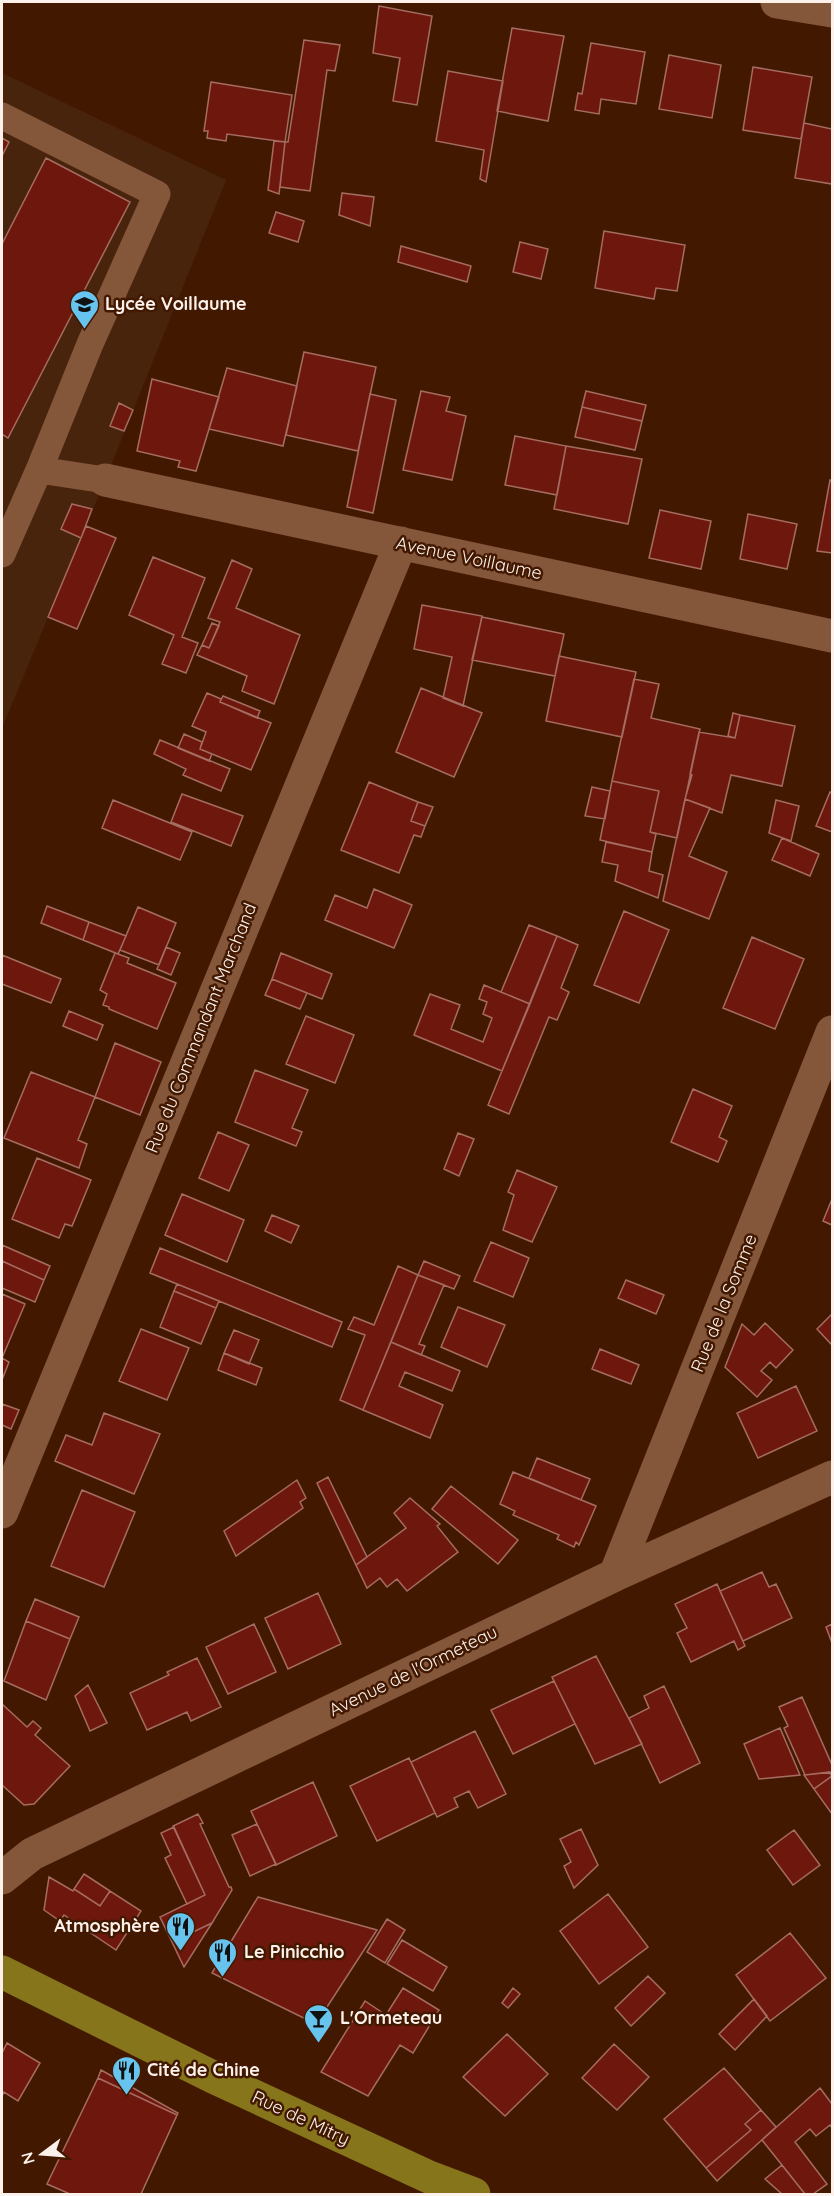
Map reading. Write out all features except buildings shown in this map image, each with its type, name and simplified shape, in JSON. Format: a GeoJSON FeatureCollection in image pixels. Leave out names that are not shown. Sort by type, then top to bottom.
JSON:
{"type":"FeatureCollection","features":[{"type":"Feature","properties":{"kind":"main road","name":"Rue de Mitry"},"geometry":{"type":"LineString","coordinates":[[2,1972],[213,2077],[429,2177],[474,2194]]}},
{"type":"Feature","properties":{"kind":"street"},"geometry":{"type":"LineString","coordinates":[[777,2],[832,11]]}},
{"type":"Feature","properties":{"kind":"street","name":"Avenue Voillaume"},"geometry":{"type":"LineString","coordinates":[[105,480],[832,636]]}},
{"type":"Feature","properties":{"kind":"street","name":"Rue du Commandant Marchand"},"geometry":{"type":"LineString","coordinates":[[2,1512],[400,543]]}},
{"type":"Feature","properties":{"kind":"street","name":"Rue de la Somme"},"geometry":{"type":"LineString","coordinates":[[615,1575],[832,1032]]}},
{"type":"Feature","properties":{"kind":"street","name":"Avenue de l'Ormeteau"},"geometry":{"type":"LineString","coordinates":[[2,1878],[32,1854],[615,1575],[832,1477]]}},
{"type":"Feature","properties":{"kind":"lane"},"geometry":{"type":"LineString","coordinates":[[2,116],[157,194],[90,344],[2,554]]}},
{"type":"Feature","properties":{"kind":"lane"},"geometry":{"type":"LineString","coordinates":[[39,470],[105,480]]}},
{"type":"Feature","properties":{"kind":"shaded area","name":"Lycée Voillaume"},"geometry":{"type":"Polygon","coordinates":[[[2,73],[226,180],[2,728],[2,73]]]}},
{"type":"Feature","properties":{"kind":"place","name":"Lycée Voillaume"},"geometry":{"type":"Point","coordinates":[84,330]}},
{"type":"Feature","properties":{"kind":"place","name":"Atmosphère"},"geometry":{"type":"Point","coordinates":[181,1952]}},
{"type":"Feature","properties":{"kind":"place","name":"Le Pinicchio"},"geometry":{"type":"Point","coordinates":[223,1978]}},
{"type":"Feature","properties":{"kind":"place","name":"L'Ormeteau"},"geometry":{"type":"Point","coordinates":[319,2044]}},
{"type":"Feature","properties":{"kind":"place","name":"Cité de Chine"},"geometry":{"type":"Point","coordinates":[126,2096]}}]}
